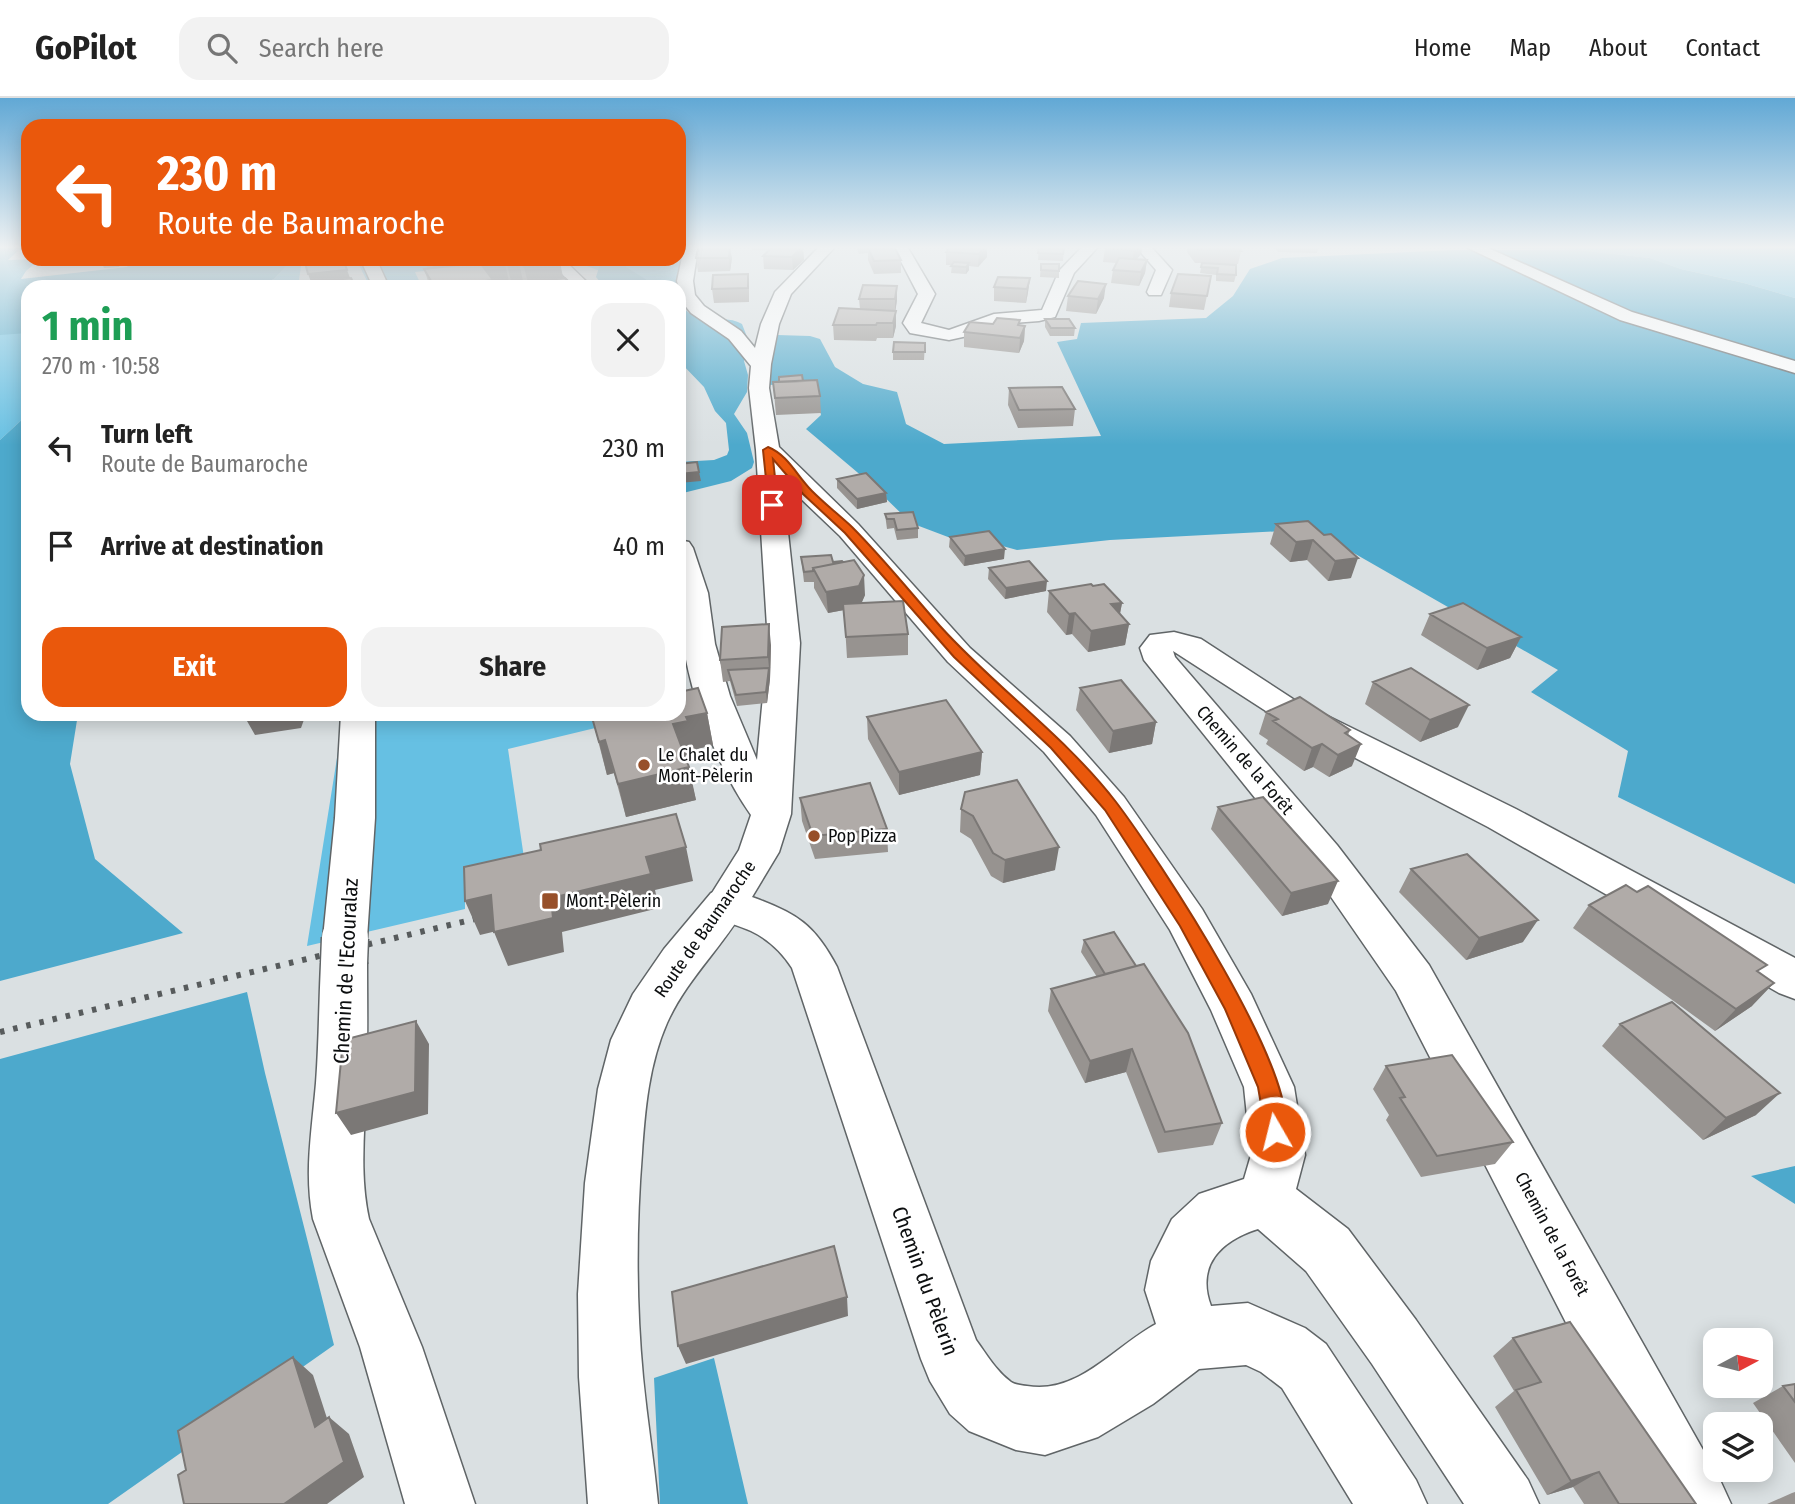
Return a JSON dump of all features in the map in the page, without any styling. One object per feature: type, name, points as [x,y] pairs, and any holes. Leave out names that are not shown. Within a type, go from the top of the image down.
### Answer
[{"type":"street","points":[[704,314],[734,333],[752,359],[761,364]]},
{"type":"street","name":"Route de Baumaroche","points":[[623,1504],[611,1378],[608,1292],[618,1115],[628,1068],[641,1027],[653,1003],[679,961],[726,904],[758,852],[771,814],[784,643],[768,450],[759,388],[761,364],[774,314]]},
{"type":"street","points":[[917,314],[912,323],[916,329],[949,335],[994,319],[1047,314]]},
{"type":"street","points":[[1621,314],[1795,367]]},
{"type":"street","points":[[768,450],[783,462],[807,492],[849,530],[959,654],[1057,744],[1110,806],[1149,863],[1187,921],[1234,1007],[1269,1087],[1278,1154],[1265,1200]]},
{"type":"street","points":[[686,570],[693,593],[699,644],[713,696],[747,781],[771,814]]},
{"type":"street","name":"Chemin de la Forêt","points":[[1696,1504],[1413,978],[1370,915],[1300,823],[1160,660],[1156,648],[1161,642],[1174,641],[1190,646],[1281,706],[1502,818],[1795,980]]},
{"type":"street","name":"Chemin de l'Ecouralaz","points":[[358,721],[355,818],[344,950],[341,1086],[333,1178],[341,1219],[391,1347],[440,1504]]},
{"type":"street","name":"Chemin du Pèlerin","points":[[726,904],[775,923],[803,944],[952,1359],[973,1391],[992,1408],[1016,1417],[1045,1422],[1074,1414],[1130,1381],[1166,1353],[1192,1339],[1248,1334],[1283,1350],[1304,1366],[1392,1504]]},
{"type":"street","points":[[1192,1339],[1175,1290],[1180,1261],[1192,1239],[1219,1214],[1265,1200]]},
{"type":"street","points":[[1265,1200],[1327,1250],[1394,1342],[1504,1504]]},
{"type":"shaded area","points":[[0,314],[21,314],[21,420],[0,440]]},
{"type":"shaded area","points":[[0,314],[21,314],[21,334],[0,335]]},
{"type":"shaded area","points":[[686,314],[704,320],[726,320],[742,324],[749,342],[744,361],[748,375],[747,392],[734,414],[747,433],[754,462],[752,468],[731,481],[686,492],[686,462],[714,460],[727,455],[729,450],[726,423],[715,411],[704,387],[686,368]]},
{"type":"shaded area","points":[[1211,314],[1795,314],[1795,884],[1618,797],[1628,751],[1531,692],[1558,670],[1317,532],[1284,531],[1110,540],[1017,550],[988,542],[956,540],[911,523],[870,483],[806,429],[821,415],[817,395],[804,384],[766,385],[777,335],[810,336],[820,339],[835,367],[863,384],[897,392],[906,424],[944,444],[1101,436],[1057,342],[1077,339],[1081,323],[1206,318]]},
{"type":"shaded area","points":[[21,420],[21,721],[77,721],[70,764],[95,859],[183,933],[0,981],[0,440]]},
{"type":"shaded area","points":[[343,721],[624,721],[508,749],[528,885],[465,897],[465,909],[307,946]]},
{"type":"shaded area","points":[[247,992],[334,1345],[108,1504],[0,1504],[0,1059]]},
{"type":"shaded area","points":[[1795,1166],[1795,1204],[1751,1176]]},
{"type":"shaded area","points":[[714,1358],[748,1504],[660,1504],[654,1378]]},
{"type":"building","points":[[837,314],[895,314],[893,323],[833,325]]},
{"type":"building","points":[[997,318],[1020,320],[1018,325],[1025,326],[1020,338],[964,332],[970,322],[993,324]]},
{"type":"building","points":[[1045,319],[1069,319],[1075,328],[1051,328]]},
{"type":"building","points":[[894,342],[925,343],[925,352],[893,352]]},
{"type":"building","points":[[802,375],[803,381],[779,382],[779,377]]},
{"type":"building","points":[[817,380],[820,396],[775,398],[773,382]]},
{"type":"building","points":[[1062,387],[1075,409],[1019,410],[1009,388]]},
{"type":"building","points":[[697,462],[699,472],[686,473],[686,463]]},
{"type":"building","points":[[866,473],[886,493],[857,499],[837,479]]},
{"type":"building","points":[[913,512],[918,528],[897,530],[894,519],[887,519],[885,514]]},
{"type":"building","points":[[1308,521],[1324,535],[1331,534],[1358,558],[1335,561],[1313,540],[1296,542],[1276,524]]},
{"type":"building","points":[[989,531],[1005,549],[965,556],[950,537]]},
{"type":"building","points":[[831,555],[833,562],[843,562],[804,572],[801,557]]},
{"type":"building","points":[[854,560],[864,575],[859,586],[826,592],[813,568]]},
{"type":"building","points":[[1029,561],[1047,581],[1006,588],[989,568]]},
{"type":"building","points":[[1104,584],[1122,603],[1111,604],[1129,624],[1091,631],[1075,613],[1069,614],[1049,591]]},
{"type":"building","points":[[903,601],[908,634],[846,637],[843,604]]},
{"type":"building","points":[[1463,603],[1521,637],[1487,648],[1430,614]]},
{"type":"building","points":[[769,624],[768,657],[720,660],[722,627]]},
{"type":"building","points":[[769,668],[766,692],[736,695],[728,670]]},
{"type":"building","points":[[1411,668],[1469,705],[1430,720],[1373,682]]},
{"type":"building","points":[[1121,680],[1156,722],[1113,731],[1080,688]]},
{"type":"building","points":[[698,688],[707,713],[686,717],[686,691]]},
{"type":"building","points":[[1300,697],[1350,730],[1345,733],[1361,744],[1338,755],[1322,744],[1312,748],[1273,721],[1278,719],[1266,712]]},
{"type":"building","points":[[946,700],[982,752],[899,772],[867,717]]},
{"type":"building","points":[[686,717],[688,721],[673,724],[689,767],[618,784],[605,740],[599,742],[593,721],[686,721]]},
{"type":"building","points":[[1017,780],[1059,847],[1005,860],[993,853],[973,816],[961,809],[965,792]]},
{"type":"building","points":[[870,783],[887,829],[813,836],[800,798]]},
{"type":"building","points":[[1263,797],[1338,881],[1291,893],[1218,807]]},
{"type":"building","points":[[676,814],[686,847],[646,857],[651,874],[551,898],[553,918],[494,932],[491,895],[465,901],[464,867],[541,850],[540,844]]},
{"type":"building","points":[[1467,854],[1538,920],[1479,938],[1411,869]]},
{"type":"building","points":[[1626,885],[1637,892],[1648,886],[1767,965],[1757,971],[1774,983],[1736,1009],[1589,905]]},
{"type":"building","points":[[1114,932],[1136,966],[1105,974],[1084,940]]},
{"type":"building","points":[[1144,964],[1188,1033],[1222,1123],[1165,1132],[1132,1049],[1090,1061],[1051,989]]},
{"type":"building","points":[[1672,1002],[1780,1093],[1726,1118],[1620,1024]]},
{"type":"building","points":[[416,1021],[415,1092],[336,1113],[343,1040]]},
{"type":"building","points":[[1452,1055],[1513,1142],[1437,1156],[1400,1098],[1405,1097],[1386,1066]]},
{"type":"building","points":[[834,1246],[847,1297],[678,1346],[672,1292]]},
{"type":"building","points":[[1570,1322],[1696,1504],[1619,1504],[1599,1472],[1571,1481],[1516,1390],[1541,1382],[1513,1338]]},
{"type":"building","points":[[293,1357],[315,1427],[329,1417],[344,1462],[284,1504],[184,1504],[178,1475],[186,1470],[178,1431]]},
{"type":"building","points":[[1795,1384],[1795,1402],[1783,1386]]},
{"type":"railway","points":[[0,1032],[479,918]]},
{"type":"place","name":"Le Chalet du Mont-Pèlerin","points":[[644,765]]},
{"type":"place","name":"Pop Pizza","points":[[814,836]]},
{"type":"place","name":"Mont-Pèlerin","points":[[550,901]]},
{"type":"route","points":[[772,505],[768,450],[783,462],[807,492],[849,530],[959,654],[1057,744],[1110,806],[1187,921],[1234,1007],[1269,1087],[1275,1132]]}]
